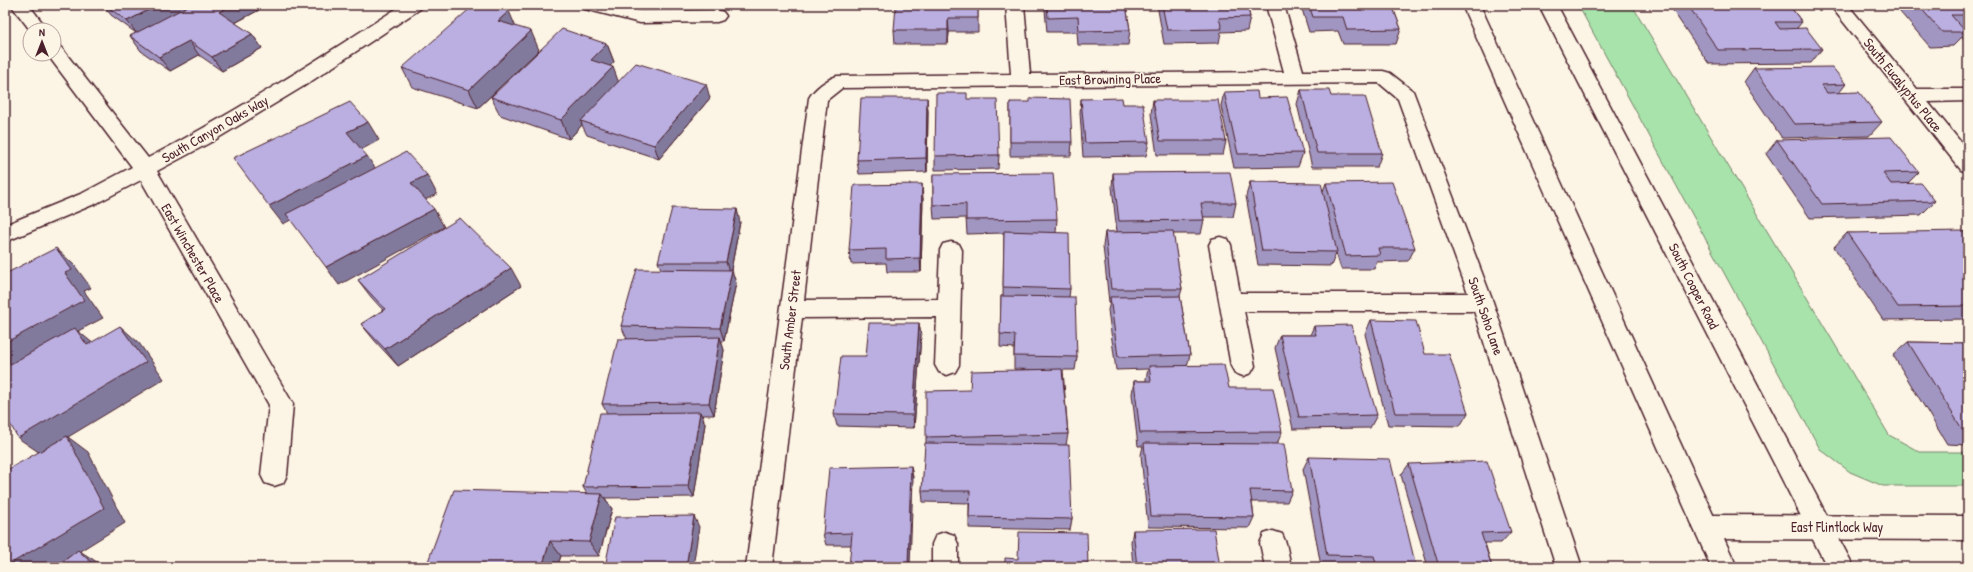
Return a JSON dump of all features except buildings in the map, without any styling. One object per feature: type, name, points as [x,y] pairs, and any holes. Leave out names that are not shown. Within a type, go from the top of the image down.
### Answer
[{"type":"street","points":[[20,5],[33,22]]},
{"type":"street","name":"South Canyon Oaks Way","points":[[5,234],[90,198],[206,136],[297,82],[414,5]]},
{"type":"street","points":[[591,5],[640,17],[717,16]]},
{"type":"street","points":[[1015,5],[1021,80]]},
{"type":"street","points":[[1275,5],[1294,77]]},
{"type":"street","points":[[1471,5],[1724,567]]},
{"type":"street","name":"South Cooper Road","points":[[1548,5],[1841,567]]},
{"type":"street","name":"South Eucalyptus Place","points":[[1839,5],[1968,165]]},
{"type":"street","name":"East Winchester Place","points":[[62,60],[145,169],[281,404],[274,475]]},
{"type":"street","name":"East Browning Place","points":[[837,82],[1383,77]]},
{"type":"street","name":"South Soho Lane","points":[[1383,77],[1406,96],[1482,302],[1569,567]]},
{"type":"street","name":"South Amber Street","points":[[759,567],[818,98],[837,82]]},
{"type":"street","points":[[1912,96],[1968,95]]},
{"type":"street","points":[[1220,245],[1243,366]]},
{"type":"street","points":[[948,365],[951,250]]},
{"type":"street","points":[[1231,302],[1482,302]]},
{"type":"street","points":[[791,309],[950,308]]},
{"type":"street","name":"East Flintlock Way","points":[[1706,527],[1968,528]]},
{"type":"green space","points":[[1578,5],[1632,5],[1889,435],[1920,452],[1963,452],[1968,459],[1968,486],[1883,486],[1850,472],[1820,449]]}]
